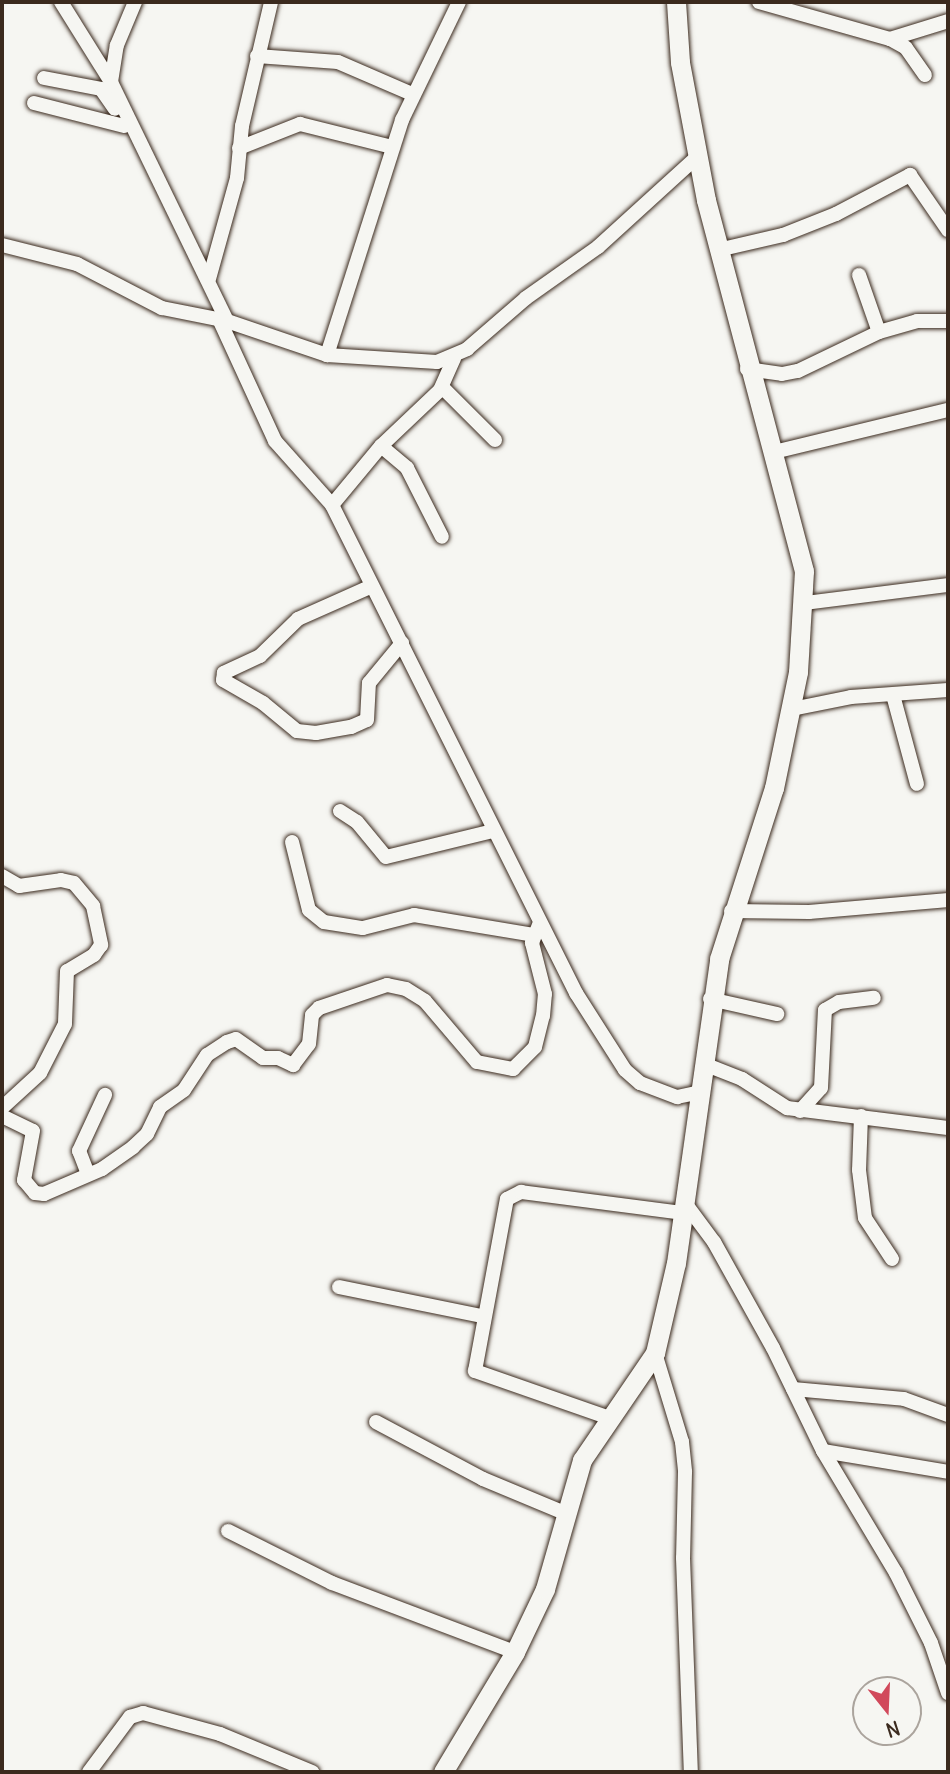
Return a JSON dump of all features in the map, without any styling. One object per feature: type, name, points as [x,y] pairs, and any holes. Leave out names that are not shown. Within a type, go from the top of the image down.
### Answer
[{"type":"main road","points":[[443,1772],[515,1651],[553,1567],[582,1460],[607,1417],[655,1353],[684,1208],[701,1092],[710,999],[731,911],[774,788],[792,709],[805,603],[792,513],[747,369],[719,250],[680,62],[676,2]]},
{"type":"street","points":[[61,2],[111,82],[209,279],[223,320],[275,441],[332,505],[493,831],[536,930],[625,1070],[660,1093],[677,1097],[701,1092]]},
{"type":"street","points":[[111,82],[117,45],[135,2]]},
{"type":"street","points":[[209,279],[237,178],[239,148],[257,56],[271,2]]},
{"type":"street","points":[[327,355],[392,147],[412,94],[459,2]]},
{"type":"street","points":[[759,2],[890,39],[906,48],[925,75]]},
{"type":"street","points":[[890,39],[948,21]]},
{"type":"street","points":[[257,56],[338,62],[412,94]]},
{"type":"street","points":[[44,78],[101,89],[124,126],[144,149]]},
{"type":"street","points":[[34,103],[124,126]]},
{"type":"street","points":[[239,148],[300,124],[392,147]]},
{"type":"street","points":[[2,245],[77,264],[162,308],[223,320],[327,355],[437,362],[454,358],[598,247],[698,156]]},
{"type":"street","points":[[719,250],[817,222],[910,175],[948,230]]},
{"type":"street","points":[[859,275],[878,332]]},
{"type":"street","points":[[747,369],[782,374],[798,371],[878,332],[917,321],[948,321]]},
{"type":"street","points":[[332,505],[381,446],[442,387],[454,358]]},
{"type":"street","points":[[442,387],[495,440]]},
{"type":"street","points":[[774,452],[948,410]]},
{"type":"street","points":[[381,446],[407,468],[442,537]]},
{"type":"street","points":[[372,586],[298,619],[260,656],[227,671],[223,680],[263,704],[297,732],[351,727],[367,720],[369,682],[402,643]]},
{"type":"street","points":[[805,603],[948,586]]},
{"type":"street","points":[[792,709],[948,690]]},
{"type":"street","points":[[893,695],[917,784]]},
{"type":"street","points":[[341,811],[357,821],[386,857],[493,831]]},
{"type":"street","points":[[292,842],[309,910],[324,922],[363,928],[414,915],[536,930]]},
{"type":"street","points":[[2,876],[19,886],[61,880],[74,883],[93,906],[101,945],[100,951],[66,971],[65,1024],[40,1073],[2,1108]]},
{"type":"street","points":[[731,911],[809,912],[948,900]]},
{"type":"street","points":[[2,1116],[34,1133],[23,1174],[25,1185],[35,1193],[44,1194],[88,1174],[134,1147],[147,1134],[160,1107],[184,1090],[207,1055],[227,1042],[236,1039],[263,1058],[293,1065],[309,1044],[312,1015],[319,1008],[387,985],[406,989],[425,1001],[477,1062],[513,1069],[535,1047],[543,1016],[545,994],[536,930]]},
{"type":"street","points":[[800,1111],[821,1088],[825,1010],[839,1002],[874,998]]},
{"type":"street","points":[[710,999],[777,1014]]},
{"type":"street","points":[[704,1064],[800,1111],[948,1128]]},
{"type":"street","points":[[88,1174],[79,1151],[105,1095]]},
{"type":"street","points":[[861,1116],[858,1159],[865,1218],[892,1259]]},
{"type":"street","points":[[607,1417],[580,1404],[479,1374],[475,1366],[498,1232],[511,1193],[684,1208],[714,1242],[823,1451],[931,1643],[948,1693]]},
{"type":"street","points":[[340,1287],[482,1316]]},
{"type":"street","points":[[655,1353],[682,1442],[685,1472],[682,1558],[691,1772]]},
{"type":"street","points":[[793,1389],[904,1399],[948,1415]]},
{"type":"street","points":[[376,1422],[483,1479],[566,1514]]},
{"type":"street","points":[[823,1451],[948,1472]]},
{"type":"street","points":[[229,1531],[332,1583],[515,1651]]},
{"type":"street","points":[[931,1643],[948,1654]]},
{"type":"street","points":[[99,1768],[130,1717],[143,1713],[220,1734],[312,1772]]}]
